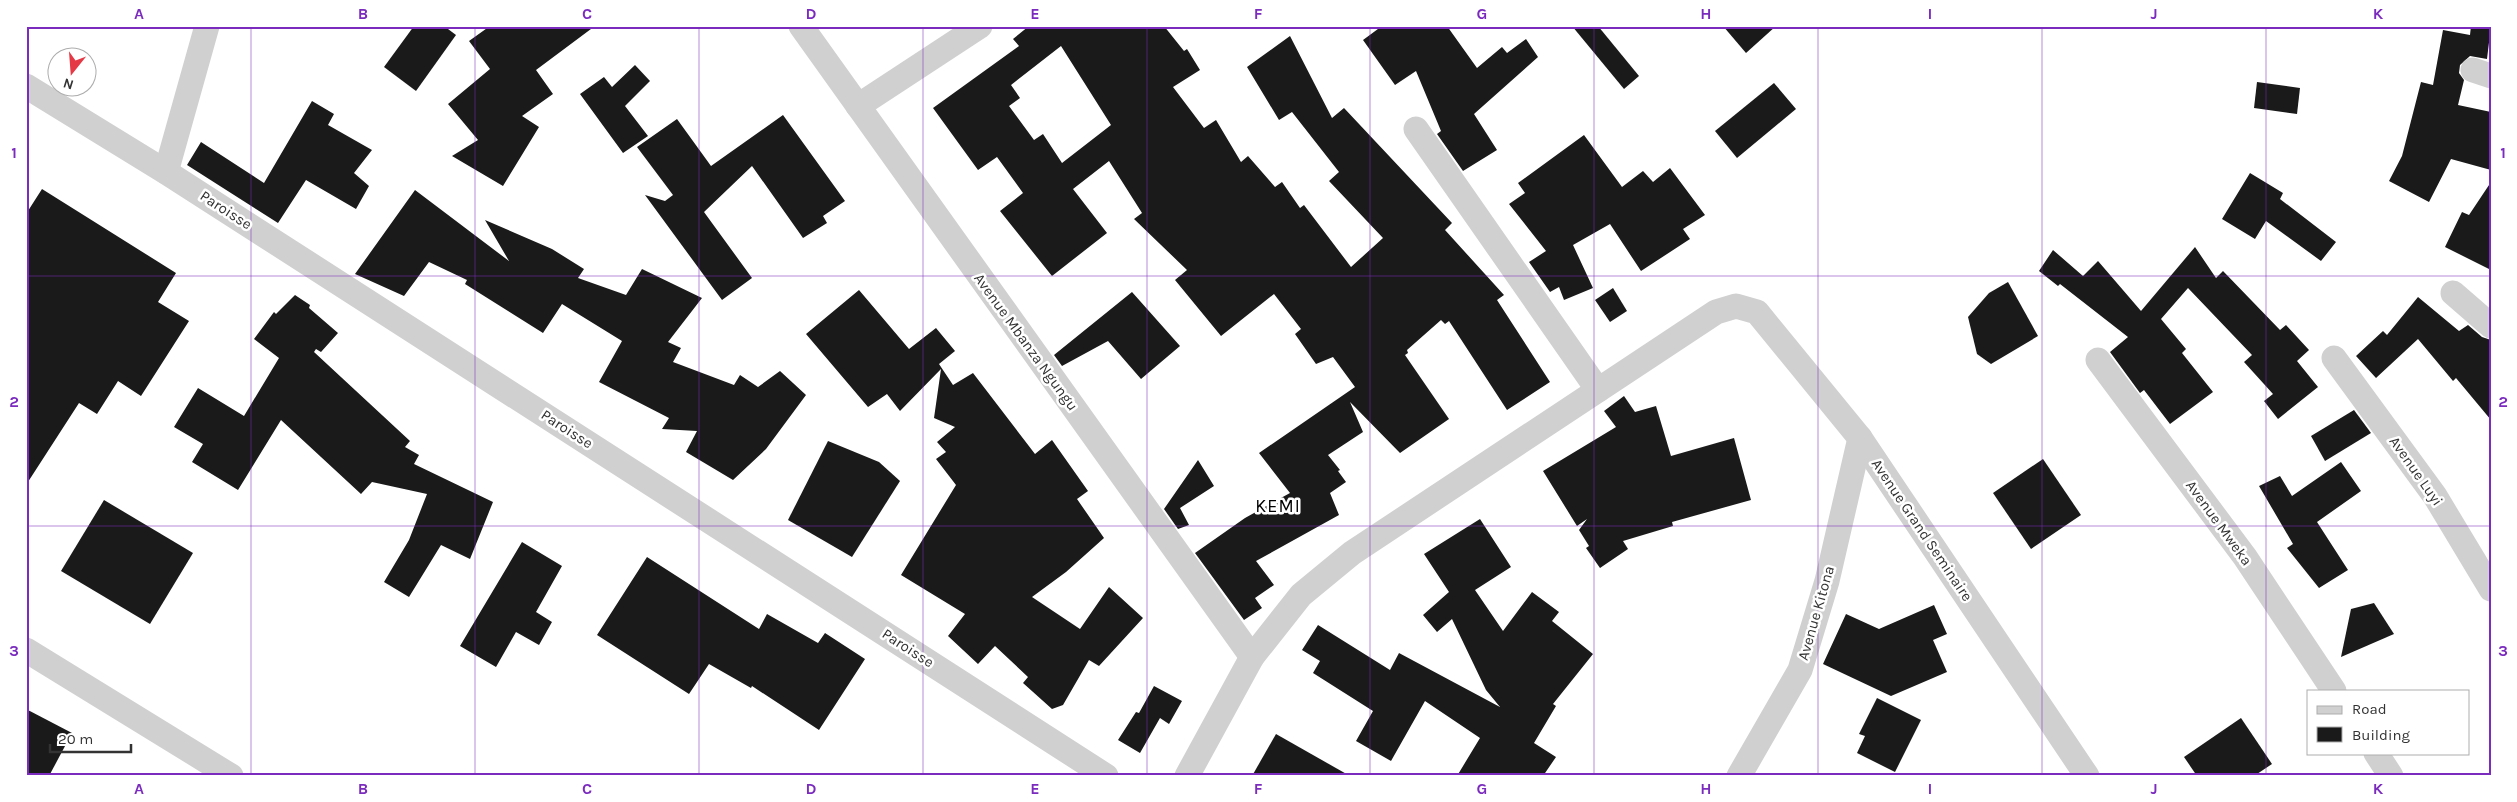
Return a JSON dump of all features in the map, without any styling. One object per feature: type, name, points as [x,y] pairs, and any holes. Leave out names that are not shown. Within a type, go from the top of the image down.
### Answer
[{"type":"street","points":[[166,172],[207,26]]},
{"type":"street","name":"Avenue Mbanza Ngungu","points":[[801,26],[1252,657]]},
{"type":"street","points":[[858,106],[980,26]]},
{"type":"street","name":"Paroisse","points":[[26,86],[166,172],[1106,776]]},
{"type":"street","points":[[1187,776],[1252,657],[1300,595],[1352,553],[1598,390],[1416,129]]},
{"type":"street","points":[[2454,294],[2491,326]]},
{"type":"street","name":"Avenue Grand Seminaire","points":[[1598,390],[1716,312],[1736,306],[1757,312],[1860,438],[2087,776]]},
{"type":"street","name":"Avenue Luyi","points":[[2334,358],[2435,496],[2491,589]]},
{"type":"street","name":"Avenue Mweka","points":[[2098,360],[2245,557],[2333,690]]},
{"type":"street","name":"Avenue Kitona","points":[[1739,776],[1800,670],[1827,581],[1860,438]]},
{"type":"street","points":[[26,650],[231,776]]},
{"type":"street","points":[[2377,754],[2391,776]]},
{"type":"building","points":[[414,26],[444,26],[456,35],[416,91],[384,67]]},
{"type":"building","points":[[490,26],[595,26],[536,70],[553,94],[522,116],[539,127],[503,186],[452,156],[478,140],[448,104],[490,69],[469,41]]},
{"type":"building","points":[[1029,26],[1164,26],[1184,51],[1187,49],[1200,70],[1173,87],[1204,128],[1216,120],[1241,162],[1248,156],[1275,187],[1282,182],[1300,208],[1304,205],[1351,267],[1383,238],[1329,181],[1339,172],[1292,112],[1279,120],[1247,67],[1290,36],[1332,118],[1344,108],[1452,223],[1445,230],[1504,295],[1497,300],[1550,382],[1507,410],[1449,321],[1445,324],[1441,320],[1407,350],[1408,353],[1405,355],[1449,419],[1400,453],[1350,402],[1363,432],[1328,455],[1340,470],[1338,471],[1346,482],[1330,493],[1339,515],[1256,561],[1274,585],[1255,598],[1262,608],[1244,620],[1195,553],[1245,518],[1290,493],[1259,453],[1355,387],[1333,357],[1316,364],[1295,334],[1301,329],[1274,294],[1221,336],[1175,280],[1187,270],[1134,219],[1142,213],[1109,161],[1073,189],[1107,233],[1052,276],[1000,211],[1023,193],[997,157],[978,170],[933,108],[1019,46],[1013,39]],"holes":[[[1061,46],[1111,125],[1062,163],[1043,134],[1034,140],[1009,106],[1020,98],[1011,85]]]},
{"type":"building","points":[[1382,26],[1447,26],[1477,68],[1502,47],[1507,53],[1526,39],[1538,57],[1474,114],[1497,150],[1463,171],[1437,134],[1441,131],[1416,71],[1395,85],[1363,40]]},
{"type":"building","points":[[1572,26],[1598,26],[1639,76],[1624,89]]},
{"type":"building","points":[[1723,26],[1776,26],[1746,53]]},
{"type":"building","points":[[2471,26],[2491,26],[2487,59],[2470,56],[2460,65],[2459,73],[2464,80],[2458,105],[2491,112],[2491,170],[2451,159],[2429,202],[2389,181],[2402,156],[2421,82],[2433,85],[2443,30],[2470,35]]},
{"type":"building","points":[[635,65],[650,81],[625,106],[648,136],[623,153],[580,94],[604,77],[612,87]]},
{"type":"building","points":[[2257,82],[2300,88],[2297,114],[2254,108]]},
{"type":"building","points":[[1774,83],[1796,109],[1737,158],[1715,131]]},
{"type":"building","points":[[312,101],[334,114],[328,125],[372,150],[354,173],[369,186],[356,209],[306,180],[278,223],[187,165],[201,142],[264,183]]},
{"type":"building","points":[[783,115],[845,201],[823,216],[827,223],[803,238],[752,166],[704,212],[752,278],[722,300],[645,195],[665,201],[673,195],[637,147],[677,119],[711,166]]},
{"type":"building","points":[[1584,135],[1622,187],[1643,171],[1653,182],[1670,168],[1705,215],[1683,229],[1690,239],[1641,271],[1610,224],[1573,245],[1593,288],[1564,300],[1559,287],[1550,292],[1529,262],[1546,251],[1509,204],[1525,193],[1518,183]]},
{"type":"building","points":[[2250,173],[2283,193],[2280,199],[2336,242],[2321,261],[2266,221],[2255,239],[2222,219]]},
{"type":"building","points":[[2491,182],[2491,270],[2445,247],[2462,212],[2469,215]]},
{"type":"building","points":[[42,189],[176,273],[158,302],[189,321],[141,396],[118,381],[97,414],[79,403],[26,485],[26,214]]},
{"type":"building","points":[[415,190],[509,261],[485,220],[552,249],[584,269],[578,278],[626,295],[642,269],[702,298],[668,342],[681,348],[673,362],[734,385],[740,375],[758,387],[780,371],[806,395],[766,449],[733,480],[686,452],[697,431],[662,429],[669,418],[599,382],[622,341],[562,304],[543,333],[465,284],[467,280],[429,262],[404,296],[355,274]]},
{"type":"building","points":[[2195,247],[2216,278],[2223,271],[2280,330],[2286,325],[2309,350],[2297,361],[2318,387],[2278,419],[2264,401],[2273,394],[2244,362],[2252,355],[2188,288],[2161,319],[2186,349],[2182,353],[2213,392],[2170,424],[2144,390],[2140,393],[2110,352],[2128,337],[2060,284],[2058,286],[2039,271],[2053,250],[2083,276],[2098,261],[2141,311]]},
{"type":"building","points":[[2008,282],[2038,336],[1991,364],[1977,354],[1968,317],[1989,293]]},
{"type":"building","points":[[1613,288],[1627,311],[1610,322],[1595,300]]},
{"type":"building","points":[[859,290],[909,349],[936,328],[955,351],[939,364],[953,385],[973,373],[1035,454],[1052,440],[1088,491],[1077,499],[1104,538],[1066,572],[1032,597],[1080,629],[1109,587],[1143,618],[1099,666],[1089,660],[1063,705],[1052,709],[1023,683],[1028,677],[995,646],[978,664],[948,636],[965,614],[901,575],[956,485],[936,459],[946,452],[937,442],[955,427],[934,418],[941,369],[900,411],[887,394],[868,407],[806,334]]},
{"type":"building","points":[[1132,292],[1180,346],[1141,379],[1108,341],[1062,366],[1054,355]]},
{"type":"building","points":[[295,295],[310,305],[309,308],[338,333],[321,352],[316,349],[314,352],[410,441],[405,447],[419,455],[414,464],[493,502],[470,559],[441,545],[409,597],[384,582],[409,540],[427,494],[372,482],[361,494],[281,420],[238,490],[192,462],[203,444],[174,427],[198,388],[244,416],[279,358],[254,339],[274,312],[276,314]]},
{"type":"building","points":[[2418,297],[2459,331],[2468,325],[2482,337],[2491,340],[2491,420],[2456,378],[2453,381],[2418,339],[2376,378],[2356,356],[2383,331],[2387,335]]},
{"type":"building","points":[[1624,396],[1635,412],[1656,406],[1671,456],[1734,438],[1751,500],[1672,522],[1673,526],[1623,541],[1628,549],[1600,568],[1586,548],[1589,546],[1579,530],[1587,519],[1577,526],[1543,471],[1616,427],[1604,411]]},
{"type":"building","points":[[2354,410],[2371,433],[2325,461],[2311,436]]},
{"type":"building","points":[[828,441],[879,462],[900,481],[852,557],[788,520]]},
{"type":"building","points":[[2043,459],[2081,515],[2031,549],[1993,493]]},
{"type":"building","points":[[1198,460],[1214,486],[1180,508],[1189,525],[1178,529],[1164,509]]},
{"type":"building","points":[[2341,462],[2361,491],[2317,522],[2348,570],[2319,588],[2287,548],[2293,544],[2259,486],[2280,476],[2292,496]]},
{"type":"building","points":[[104,500],[193,553],[150,624],[61,571]]},
{"type":"building","points":[[1480,519],[1511,567],[1475,590],[1503,631],[1532,592],[1559,612],[1552,621],[1593,654],[1553,704],[1556,706],[1534,743],[1556,757],[1543,776],[1457,776],[1480,738],[1425,701],[1391,761],[1356,741],[1373,711],[1313,673],[1320,661],[1302,650],[1318,625],[1390,670],[1399,653],[1500,707],[1486,690],[1452,619],[1437,632],[1423,615],[1449,592],[1424,554]]},
{"type":"building","points":[[522,542],[562,566],[536,612],[552,622],[539,645],[516,632],[496,667],[460,646]]},
{"type":"building","points":[[647,557],[759,629],[767,614],[818,643],[825,633],[865,659],[819,730],[752,686],[751,688],[709,664],[689,694],[597,635]]},
{"type":"building","points":[[2374,603],[2394,634],[2341,657],[2351,609]]},
{"type":"building","points":[[1934,605],[1947,634],[1933,640],[1947,672],[1891,696],[1823,664],[1846,614],[1879,629]]},
{"type":"building","points":[[1154,686],[1182,701],[1169,724],[1160,718],[1140,753],[1118,740],[1136,712],[1139,713]]},
{"type":"building","points":[[1877,698],[1921,720],[1895,772],[1857,753],[1865,736],[1859,734]]},
{"type":"building","points":[[26,709],[72,733],[49,776],[26,776]]},
{"type":"building","points":[[2241,718],[2272,764],[2254,776],[2197,776],[2184,757]]},
{"type":"building","points":[[1276,734],[1350,776],[1252,776]]},
{"type":"district","name":"KEMI","points":[[1278,506]]}]
